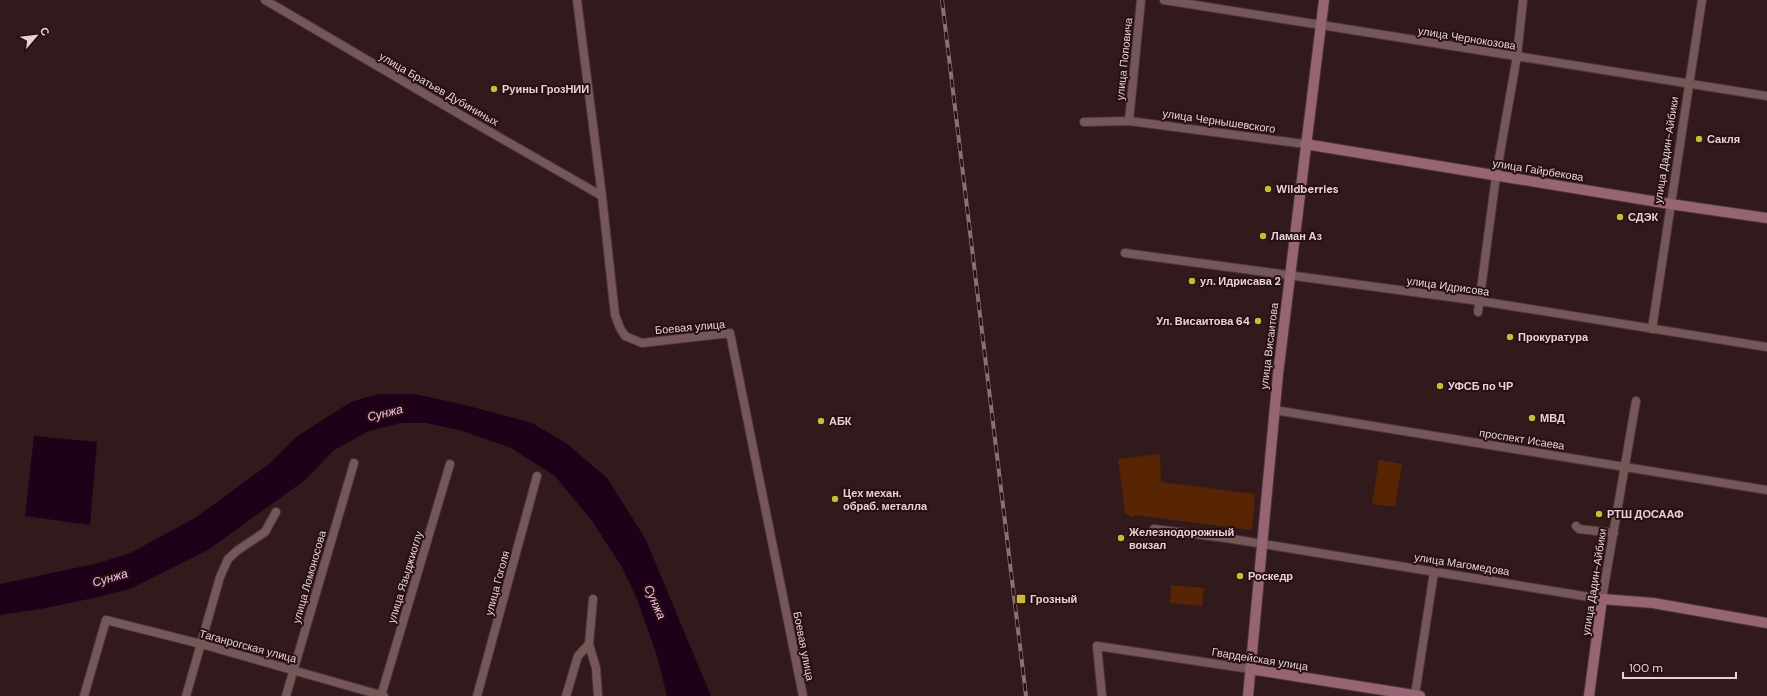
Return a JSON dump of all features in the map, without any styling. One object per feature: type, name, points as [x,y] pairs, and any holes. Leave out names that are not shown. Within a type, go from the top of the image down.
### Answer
[{"type":"main road","name":"улица Висаитова","points":[[1248,696],[1274,410],[1324,0]]},
{"type":"main road","name":"улица Гайрбекова","points":[[1306,144],[1670,204],[1767,218]]},
{"type":"main road","name":"улица Магомедова","points":[[1602,599],[1653,603],[1767,622]]},
{"type":"main road","name":"улица Дадин-Айбики","points":[[1589,696],[1602,599]]},
{"type":"main road","name":"Гвардейская улица","points":[[1250,670],[1417,696]]},
{"type":"street","name":"улица Братьев Дубининых","points":[[265,0],[602,196]]},
{"type":"street","name":"Боевая улица","points":[[577,0],[602,196],[615,315],[625,336],[642,343],[730,333],[803,696]]},
{"type":"street","name":"улица Поповича","points":[[1129,121],[1141,0]]},
{"type":"street","name":"улица Чернокозова","points":[[1164,0],[1690,85],[1767,96]]},
{"type":"street","points":[[1478,312],[1496,176],[1517,56],[1523,0]]},
{"type":"street","name":"улица Дадин-Айбики","points":[[1652,328],[1702,0]]},
{"type":"street","name":"улица Чернышевского","points":[[1084,122],[1129,121],[1306,144]]},
{"type":"street","name":"улица Идрисова","points":[[1125,253],[1480,301],[1767,347]]},
{"type":"street","name":"улица Дадин-Айбики","points":[[1602,599],[1636,401]]},
{"type":"street","name":"проспект Исаева","points":[[1274,410],[1767,490]]},
{"type":"street","name":"улица Ломоносова","points":[[286,696],[354,463]]},
{"type":"street","name":"улица Языджиоглу","points":[[382,696],[450,464]]},
{"type":"street","name":"улица Гоголя","points":[[477,696],[537,476]]},
{"type":"street","points":[[186,696],[220,578],[228,559],[238,550],[265,532],[276,512]]},
{"type":"street","points":[[1576,526],[1579,529],[1614,533]]},
{"type":"street","name":"улица Магомедова","points":[[1154,529],[1226,538],[1261,545],[1602,599]]},
{"type":"street","points":[[1417,696],[1434,572]]},
{"type":"street","points":[[593,599],[589,644],[596,668],[598,696]]},
{"type":"street","name":"Таганрогская улица","points":[[84,696],[106,620],[294,669],[382,696]]},
{"type":"street","points":[[566,696],[578,656],[589,644]]},
{"type":"street","name":"Гвардейская улица","points":[[1102,696],[1097,646],[1250,670]]},
{"type":"shaded area","points":[[1160,454],[1161,482],[1255,494],[1252,530],[1135,515],[1133,518],[1125,513],[1118,459]]},
{"type":"shaded area","points":[[1379,460],[1402,464],[1395,507],[1372,504]]},
{"type":"shaded area","points":[[1171,585],[1204,588],[1202,606],[1170,603]]},
{"type":"water","name":"Сунжа","points":[[378,394],[414,394],[461,404],[532,423],[566,443],[607,478],[645,538],[711,696],[667,696],[657,656],[637,599],[622,567],[592,521],[555,476],[511,448],[463,431],[426,423],[401,423],[369,431],[334,450],[305,480],[208,550],[132,588],[41,609],[0,615],[0,584],[99,563],[130,553],[195,518],[269,464],[296,437],[351,402]]},
{"type":"water","points":[[34,436],[97,442],[90,525],[25,516]]},
{"type":"railway","points":[[942,0],[1026,696]]},
{"type":"place","name":"Руины ГрозНИИ","points":[[494,89]]},
{"type":"place","name":"Сакля","points":[[1699,139]]},
{"type":"place","name":"Wildberries","points":[[1268,189]]},
{"type":"place","name":"СДЭК","points":[[1620,217]]},
{"type":"place","name":"Ламан Аз","points":[[1263,236]]},
{"type":"place","name":"ул. Идрисава 2","points":[[1192,281]]},
{"type":"place","name":"Ул. Висаитова 64","points":[[1258,321]]},
{"type":"place","name":"Прокуратура","points":[[1510,337]]},
{"type":"place","name":"УФСБ по ЧР","points":[[1440,386]]},
{"type":"place","name":"МВД","points":[[1532,418]]},
{"type":"place","name":"АБК","points":[[821,421]]},
{"type":"place","name":"Цех механ. обраб. металла","points":[[835,499]]},
{"type":"place","name":"РТШ ДОСААФ","points":[[1599,514]]},
{"type":"place","name":"Железнодорожный вокзал","points":[[1121,538]]},
{"type":"place","name":"Роскедр","points":[[1240,576]]},
{"type":"place","name":"Грозный","points":[[1021,599]]}]
